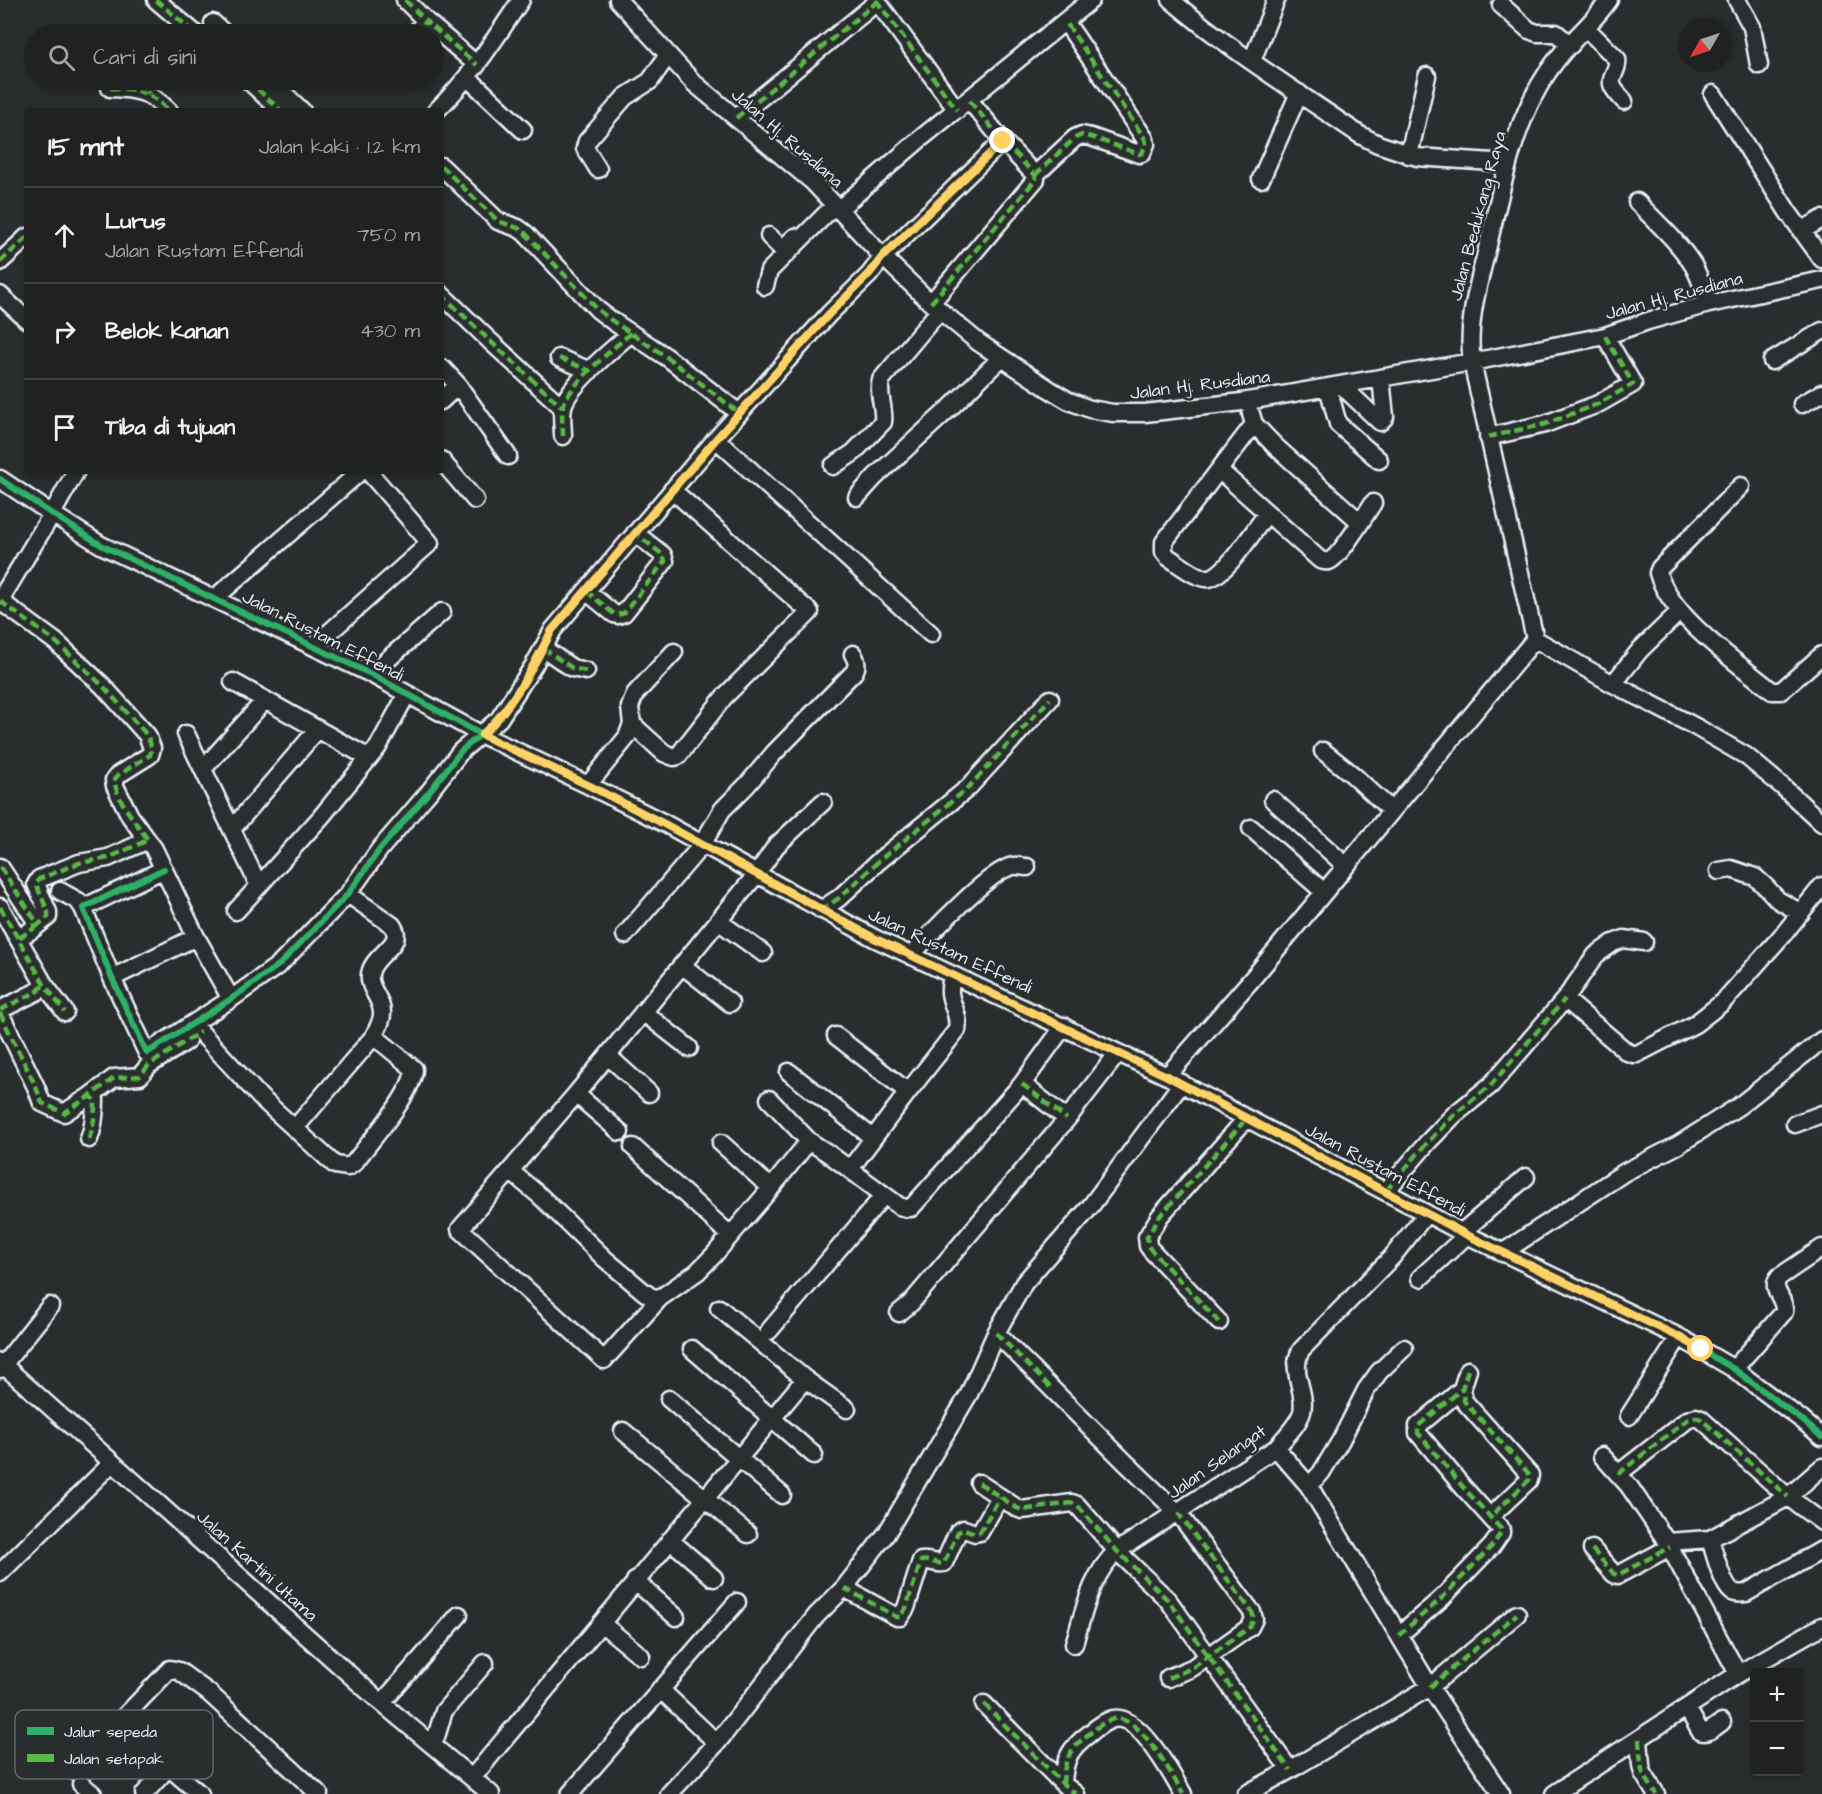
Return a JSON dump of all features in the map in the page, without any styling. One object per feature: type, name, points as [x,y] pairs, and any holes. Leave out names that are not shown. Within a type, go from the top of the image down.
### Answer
[{"type":"street","points":[[156,0],[184,24]]},
{"type":"street","points":[[405,0],[429,24]]},
{"type":"street","points":[[439,108],[472,71],[521,0]]},
{"type":"street","name":"Jalan Hj. Rusdiana","points":[[618,0],[694,83],[813,182],[935,307],[1001,358],[1069,401],[1090,409],[1113,413],[1145,413],[1250,400],[1381,378],[1605,336],[1708,304],[1821,282]]},
{"type":"street","points":[[769,236],[782,249],[1091,0]]},
{"type":"street","points":[[1171,0],[1203,27],[1360,135],[1378,144],[1417,157],[1508,164]]},
{"type":"street","points":[[1252,61],[1276,0]]},
{"type":"street","name":"Jalan Bedukang Raya","points":[[1535,639],[1488,437],[1472,362],[1470,335],[1508,164],[1527,112],[1555,62],[1609,0]]},
{"type":"street","points":[[1737,0],[1752,27],[1759,65]]},
{"type":"street","points":[[736,118],[877,1],[963,105],[1003,141],[1035,175]]},
{"type":"street","points":[[1501,5],[1529,30],[1537,33],[1556,33],[1571,45]]},
{"type":"street","points":[[423,24],[426,21]]},
{"type":"street","points":[[833,466],[853,453],[883,422],[884,407],[879,388],[881,380],[1034,181],[1035,175],[1075,138],[1082,135],[1137,154],[1142,153],[1146,144],[1145,139],[1065,21]]},
{"type":"street","points":[[1586,28],[1617,60],[1612,86],[1623,101]]},
{"type":"street","points":[[444,41],[523,130]]},
{"type":"street","points":[[598,170],[585,148],[587,141],[625,98],[650,81],[668,54]]},
{"type":"street","points":[[1409,155],[1426,76]]},
{"type":"street","points":[[148,90],[166,108]]},
{"type":"street","points":[[259,90],[278,108]]},
{"type":"street","points":[[280,90],[299,108]]},
{"type":"street","points":[[1261,178],[1299,93]]},
{"type":"street","points":[[1713,94],[1788,212],[1822,259]]},
{"type":"street","points":[[44,984],[38,991],[0,1011],[42,1103],[63,1113],[114,1078],[140,1076],[148,1065],[231,999],[280,964],[348,894],[380,849],[461,752],[499,719],[534,665],[552,630],[716,439],[883,256],[1003,141]]},
{"type":"street","points":[[444,169],[498,221],[525,233],[598,310],[668,357],[740,413]]},
{"type":"street","points":[[1636,202],[1678,245],[1700,280],[1708,304]]},
{"type":"street","points":[[765,286],[769,271],[836,205]]},
{"type":"street","points":[[1801,231],[1822,219]]},
{"type":"street","points":[[0,262],[24,240]]},
{"type":"street","points":[[0,295],[24,317]]},
{"type":"street","points":[[444,297],[490,341],[568,398]]},
{"type":"street","points":[[1772,361],[1822,331]]},
{"type":"street","points":[[563,436],[568,398],[590,371],[630,333]]},
{"type":"street","points":[[1488,437],[1545,424],[1598,404],[1633,384],[1605,336]]},
{"type":"street","points":[[559,358],[590,371]]},
{"type":"street","points":[[857,497],[875,477],[1001,358]]},
{"type":"street","points":[[444,370],[459,385],[508,456]]},
{"type":"street","points":[[1334,386],[1380,422],[1385,417],[1381,378]]},
{"type":"street","points":[[444,398],[459,385]]},
{"type":"street","points":[[1334,386],[1338,424],[1379,460]]},
{"type":"street","points":[[1802,404],[1821,395]]},
{"type":"street","points":[[1250,400],[1254,424],[1275,446],[1360,522]]},
{"type":"street","points":[[1254,424],[1164,542],[1164,552],[1201,578],[1215,576],[1235,558],[1267,513]]},
{"type":"street","points":[[716,439],[931,634]]},
{"type":"street","points":[[444,464],[475,500]]},
{"type":"street","points":[[1220,470],[1320,560],[1325,561],[1335,557],[1373,503]]},
{"type":"street","points":[[74,474],[0,600],[56,642],[103,686],[147,735],[152,748],[150,755],[118,775],[114,780],[115,786],[130,816],[148,840],[164,869],[196,937],[231,999]]},
{"type":"street","points":[[215,598],[358,474]]},
{"type":"street","points":[[314,646],[430,543],[371,474]]},
{"type":"street","name":"Jalan Rustam Effendi","points":[[0,479],[101,544],[371,674],[482,735],[664,824],[821,910],[953,976],[1064,1026],[1174,1080],[1464,1234],[1679,1337],[1734,1369],[1822,1437]]},
{"type":"street","points":[[632,724],[664,753],[674,758],[678,756],[724,697],[810,612],[766,575],[675,486]]},
{"type":"street","points":[[1741,486],[1660,568],[1659,578],[1680,611],[1694,627],[1772,691],[1781,691],[1822,655]]},
{"type":"street","points":[[586,591],[614,614],[624,613],[665,561],[663,555],[635,533]]},
{"type":"street","points":[[1612,684],[1640,650],[1680,611]]},
{"type":"street","points":[[371,674],[442,612]]},
{"type":"street","points":[[669,1794],[717,1743],[816,1616],[844,1588],[886,1534],[963,1404],[996,1333],[1024,1282],[1090,1207],[1174,1080],[1241,992],[1535,639],[1612,684],[1696,727],[1746,756],[1822,823]]},
{"type":"street","points":[[543,648],[572,668],[586,671]]},
{"type":"street","points":[[588,785],[627,738],[632,724],[630,707],[635,694],[675,652]]},
{"type":"street","points":[[625,935],[702,845],[722,810],[854,672],[857,660],[854,654]]},
{"type":"street","points":[[233,682],[369,758]]},
{"type":"street","points":[[236,911],[321,818],[378,747],[407,694]]},
{"type":"street","points":[[821,910],[839,898],[880,860],[968,788],[1050,699]]},
{"type":"street","points":[[203,769],[265,700]]},
{"type":"street","points":[[232,829],[318,729]]},
{"type":"street","points":[[186,734],[259,886]]},
{"type":"street","points":[[1323,751],[1392,811]]},
{"type":"street","points":[[1273,800],[1346,866]]},
{"type":"street","points":[[809,1141],[713,1256],[697,1272],[660,1298],[604,1360],[460,1229],[683,966],[756,875],[776,846],[823,802]]},
{"type":"street","points":[[1251,828],[1324,892]]},
{"type":"street","points":[[26,934],[48,917],[36,884],[39,879],[79,863],[108,858],[148,840]]},
{"type":"street","points":[[0,867],[36,921],[26,934]]},
{"type":"street","points":[[912,956],[932,932],[983,885],[1006,868],[1027,867]]},
{"type":"street","points":[[82,908],[164,869]]},
{"type":"street","points":[[1719,871],[1731,869],[1755,877],[1778,900],[1801,913]]},
{"type":"street","points":[[1564,999],[1627,1052],[1636,1054],[1679,1033],[1708,1014],[1739,984],[1822,886]]},
{"type":"street","points":[[60,891],[78,901],[82,908],[147,1053],[197,1028]]},
{"type":"street","points":[[295,1128],[374,1036],[382,1014],[381,1005],[371,986],[370,970],[395,941],[396,930],[348,894]]},
{"type":"street","points":[[0,907],[26,934],[44,984],[65,1012]]},
{"type":"street","points":[[718,921],[763,953]]},
{"type":"street","points":[[112,978],[196,937]]},
{"type":"street","points":[[1386,1191],[1427,1143],[1454,1116],[1491,1085],[1564,999],[1596,955],[1613,943],[1624,939],[1644,942]]},
{"type":"street","points":[[683,966],[730,1003]]},
{"type":"street","points":[[850,1169],[957,1030],[958,1021],[949,992],[953,976]]},
{"type":"street","points":[[643,1012],[689,1048]]},
{"type":"street","points":[[769,1099],[809,1141],[899,1206],[911,1208],[1022,1084],[1064,1026]]},
{"type":"street","points":[[197,1028],[260,1097],[335,1165],[348,1167],[354,1163],[405,1095],[414,1073],[412,1066],[374,1036]]},
{"type":"street","points":[[836,1036],[908,1092]]},
{"type":"street","points":[[1502,1253],[1625,1172],[1678,1145],[1739,1106],[1820,1046]]},
{"type":"street","points":[[899,1313],[911,1304],[1067,1119],[1118,1053]]},
{"type":"street","points":[[608,1056],[649,1093]]},
{"type":"street","points":[[789,1072],[873,1138]]},
{"type":"street","points":[[1022,1084],[1067,1119]]},
{"type":"street","points":[[576,1094],[620,1132]]},
{"type":"street","points":[[89,1139],[95,1113],[95,1100],[90,1096]]},
{"type":"street","points":[[1795,1124],[1822,1114]]},
{"type":"street","points":[[1219,1322],[1150,1250],[1147,1237],[1160,1216],[1246,1119]]},
{"type":"street","points":[[721,1143],[772,1187]]},
{"type":"street","points":[[633,1148],[730,1234]]},
{"type":"street","points":[[510,1171],[539,1195],[605,1259],[651,1297],[660,1298]]},
{"type":"street","points":[[1420,1278],[1526,1177]]},
{"type":"street","points":[[769,1331],[884,1195]]},
{"type":"street","name":"Jalan Selangat","points":[[1117,1551],[1276,1448],[1302,1412],[1296,1368],[1297,1357],[1301,1350],[1392,1257],[1426,1214]]},
{"type":"street","points":[[1734,1369],[1784,1312],[1783,1301],[1775,1290],[1776,1281],[1822,1248]]},
{"type":"street","points":[[1,1366],[50,1306]]},
{"type":"street","points":[[719,1308],[805,1379],[847,1409]]},
{"type":"street","points":[[996,1333],[1178,1513],[1252,1612],[1254,1619],[1250,1627],[1192,1668],[1168,1678]]},
{"type":"street","points":[[1629,1416],[1679,1337]]},
{"type":"street","points":[[1309,1486],[1341,1440],[1366,1390],[1379,1372],[1404,1348]]},
{"type":"street","points":[[692,1349],[814,1455]]},
{"type":"street","name":"Jalan Kartini Utama","points":[[1,1366],[382,1703],[491,1794]]},
{"type":"street","points":[[1468,1370],[1462,1389],[1464,1401],[1530,1474],[1529,1480],[1490,1517]]},
{"type":"street","points":[[472,1778],[805,1379]]},
{"type":"street","points":[[1399,1635],[1442,1598],[1498,1539],[1502,1531],[1418,1433],[1418,1426],[1462,1389]]},
{"type":"street","points":[[669,1399],[782,1495]]},
{"type":"street","points":[[1618,1474],[1687,1420],[1696,1417],[1788,1497],[1822,1522]]},
{"type":"street","points":[[622,1431],[748,1534]]},
{"type":"street","points":[[1276,1448],[1309,1486],[1430,1687],[1502,1794]]},
{"type":"street","points":[[1602,1456],[1629,1486],[1668,1545],[1738,1674]]},
{"type":"street","points":[[0,1573],[112,1463]]},
{"type":"street","points":[[1592,1549],[1614,1574],[1618,1575],[1668,1545],[1710,1539],[1788,1497],[1822,1467]]},
{"type":"street","points":[[980,1483],[1017,1509],[1072,1503],[1077,1505],[1117,1551],[1168,1600],[1290,1770]]},
{"type":"street","points":[[844,1588],[900,1617],[906,1608],[921,1561],[944,1563],[958,1532],[964,1529],[975,1533],[980,1532],[1000,1497]]},
{"type":"street","points":[[1710,1539],[1728,1588],[1733,1593],[1739,1594],[1746,1593],[1822,1550]]},
{"type":"street","points":[[670,1540],[714,1578]]},
{"type":"street","points":[[1074,1644],[1088,1596],[1107,1560],[1117,1551]]},
{"type":"street","points":[[635,1581],[676,1617]]},
{"type":"street","points":[[570,1794],[737,1602]]},
{"type":"street","points":[[1246,1794],[1430,1687],[1517,1614]]},
{"type":"street","points":[[382,1703],[459,1615]]},
{"type":"street","points":[[601,1623],[641,1656]]},
{"type":"street","points":[[1554,1794],[1738,1674],[1822,1626]]},
{"type":"street","points":[[432,1744],[444,1711],[485,1663]]},
{"type":"street","points":[[131,1710],[170,1669],[175,1669],[209,1694],[320,1794]]},
{"type":"street","points":[[660,1689],[717,1743]]},
{"type":"street","points":[[984,1704],[1069,1789]]},
{"type":"street","points":[[1687,1708],[1700,1731],[1707,1732],[1722,1722]]},
{"type":"street","points":[[1069,1789],[1063,1775],[1070,1752],[1076,1744],[1101,1725],[1114,1719],[1125,1721],[1137,1729],[1155,1749],[1183,1794]]},
{"type":"street","points":[[1639,1739],[1643,1773],[1656,1794]]},
{"type":"street","points":[[144,1794],[158,1779]]},
{"type":"street","points":[[182,1779],[200,1794]]},
{"type":"marked path","points":[[156,0],[184,24]]},
{"type":"marked path","points":[[405,0],[426,21]]},
{"type":"marked path","points":[[876,0],[957,110]]},
{"type":"marked path","points":[[736,118],[877,2]]},
{"type":"marked path","points":[[423,24],[426,21],[429,24]]},
{"type":"marked path","points":[[1035,175],[1075,138],[1082,135],[1139,154],[1142,153],[1146,144],[1145,139],[1065,21]]},
{"type":"marked path","points":[[444,37],[477,65]]},
{"type":"marked path","points":[[133,90],[149,95],[166,108]]},
{"type":"marked path","points":[[146,90],[149,94]]},
{"type":"marked path","points":[[259,90],[278,108]]},
{"type":"marked path","points":[[931,303],[1036,179],[1035,175],[969,100]]},
{"type":"marked path","points":[[444,169],[498,221],[525,233],[598,310],[668,358],[739,413]]},
{"type":"marked path","points":[[0,262],[24,240]]},
{"type":"marked path","points":[[444,297],[562,407]]},
{"type":"marked path","points":[[563,436],[562,410],[566,398],[582,378],[631,333]]},
{"type":"marked path","points":[[1488,437],[1545,424],[1598,404],[1633,384],[1605,336]]},
{"type":"marked path","points":[[559,358],[590,371]]},
{"type":"marked path","points":[[586,591],[614,614],[624,613],[665,561],[663,555],[635,533]]},
{"type":"marked path","points":[[0,601],[56,642],[103,686],[147,735],[152,748],[150,755],[118,775],[114,780],[123,804],[148,840],[108,858],[79,863],[39,879],[36,884],[48,917],[33,929]]},
{"type":"marked path","points":[[543,648],[572,668],[586,671]]},
{"type":"marked path","points":[[821,910],[839,898],[880,860],[968,788],[1050,699]]},
{"type":"marked path","points":[[0,867],[36,921],[33,929],[19,938]]},
{"type":"marked path","points":[[0,907],[44,984],[65,1012]]},
{"type":"marked path","points":[[0,1010],[38,991],[44,984]]},
{"type":"marked path","points":[[1386,1191],[1454,1115],[1491,1085],[1565,999]]},
{"type":"marked path","points":[[0,1013],[42,1103],[64,1113],[114,1078],[140,1076],[149,1065],[200,1032]]},
{"type":"marked path","points":[[1022,1084],[1067,1119]]},
{"type":"marked path","points":[[89,1139],[95,1105],[95,1100],[90,1096]]},
{"type":"marked path","points":[[1219,1322],[1151,1250],[1147,1237],[1160,1216],[1246,1119]]},
{"type":"marked path","points":[[996,1333],[1052,1389]]},
{"type":"marked path","points":[[1468,1370],[1462,1389],[1464,1401],[1530,1475],[1529,1480],[1490,1517]]},
{"type":"marked path","points":[[1399,1635],[1442,1598],[1492,1546],[1501,1533],[1501,1529],[1418,1433],[1418,1426],[1462,1389]]},
{"type":"marked path","points":[[1618,1474],[1687,1420],[1696,1417],[1788,1497]]},
{"type":"marked path","points":[[979,1483],[1022,1510],[1072,1503],[1077,1505],[1117,1551],[1168,1600],[1290,1770]]},
{"type":"marked path","points":[[844,1588],[900,1617],[906,1608],[921,1561],[944,1563],[958,1532],[964,1529],[975,1533],[980,1532],[1000,1497]]},
{"type":"marked path","points":[[1168,1678],[1192,1668],[1250,1627],[1254,1619],[1252,1612],[1178,1513]]},
{"type":"marked path","points":[[1592,1549],[1614,1574],[1618,1575],[1670,1547]]},
{"type":"marked path","points":[[1430,1687],[1517,1614]]},
{"type":"marked path","points":[[984,1704],[1063,1784],[1076,1794]]},
{"type":"marked path","points":[[1063,1784],[1065,1768],[1073,1749],[1095,1729],[1113,1719],[1123,1720],[1144,1735],[1183,1794]]},
{"type":"marked path","points":[[1639,1739],[1643,1773],[1656,1794]]},
{"type":"cycle path","points":[[164,869],[83,908],[147,1053],[231,999],[280,964],[348,894],[380,849],[461,751],[499,719],[534,665],[553,630],[716,439],[829,314],[869,275],[883,257],[1003,141]]},
{"type":"cycle path","points":[[0,479],[101,545],[371,674],[482,735],[664,823],[874,938],[1167,1076],[1467,1235],[1679,1337],[1734,1369],[1822,1437]]},
{"type":"route","points":[[1003,141],[883,256],[716,439],[552,630],[534,665],[499,719],[482,735],[664,824],[874,938],[1167,1076],[1502,1253],[1701,1349]]}]
